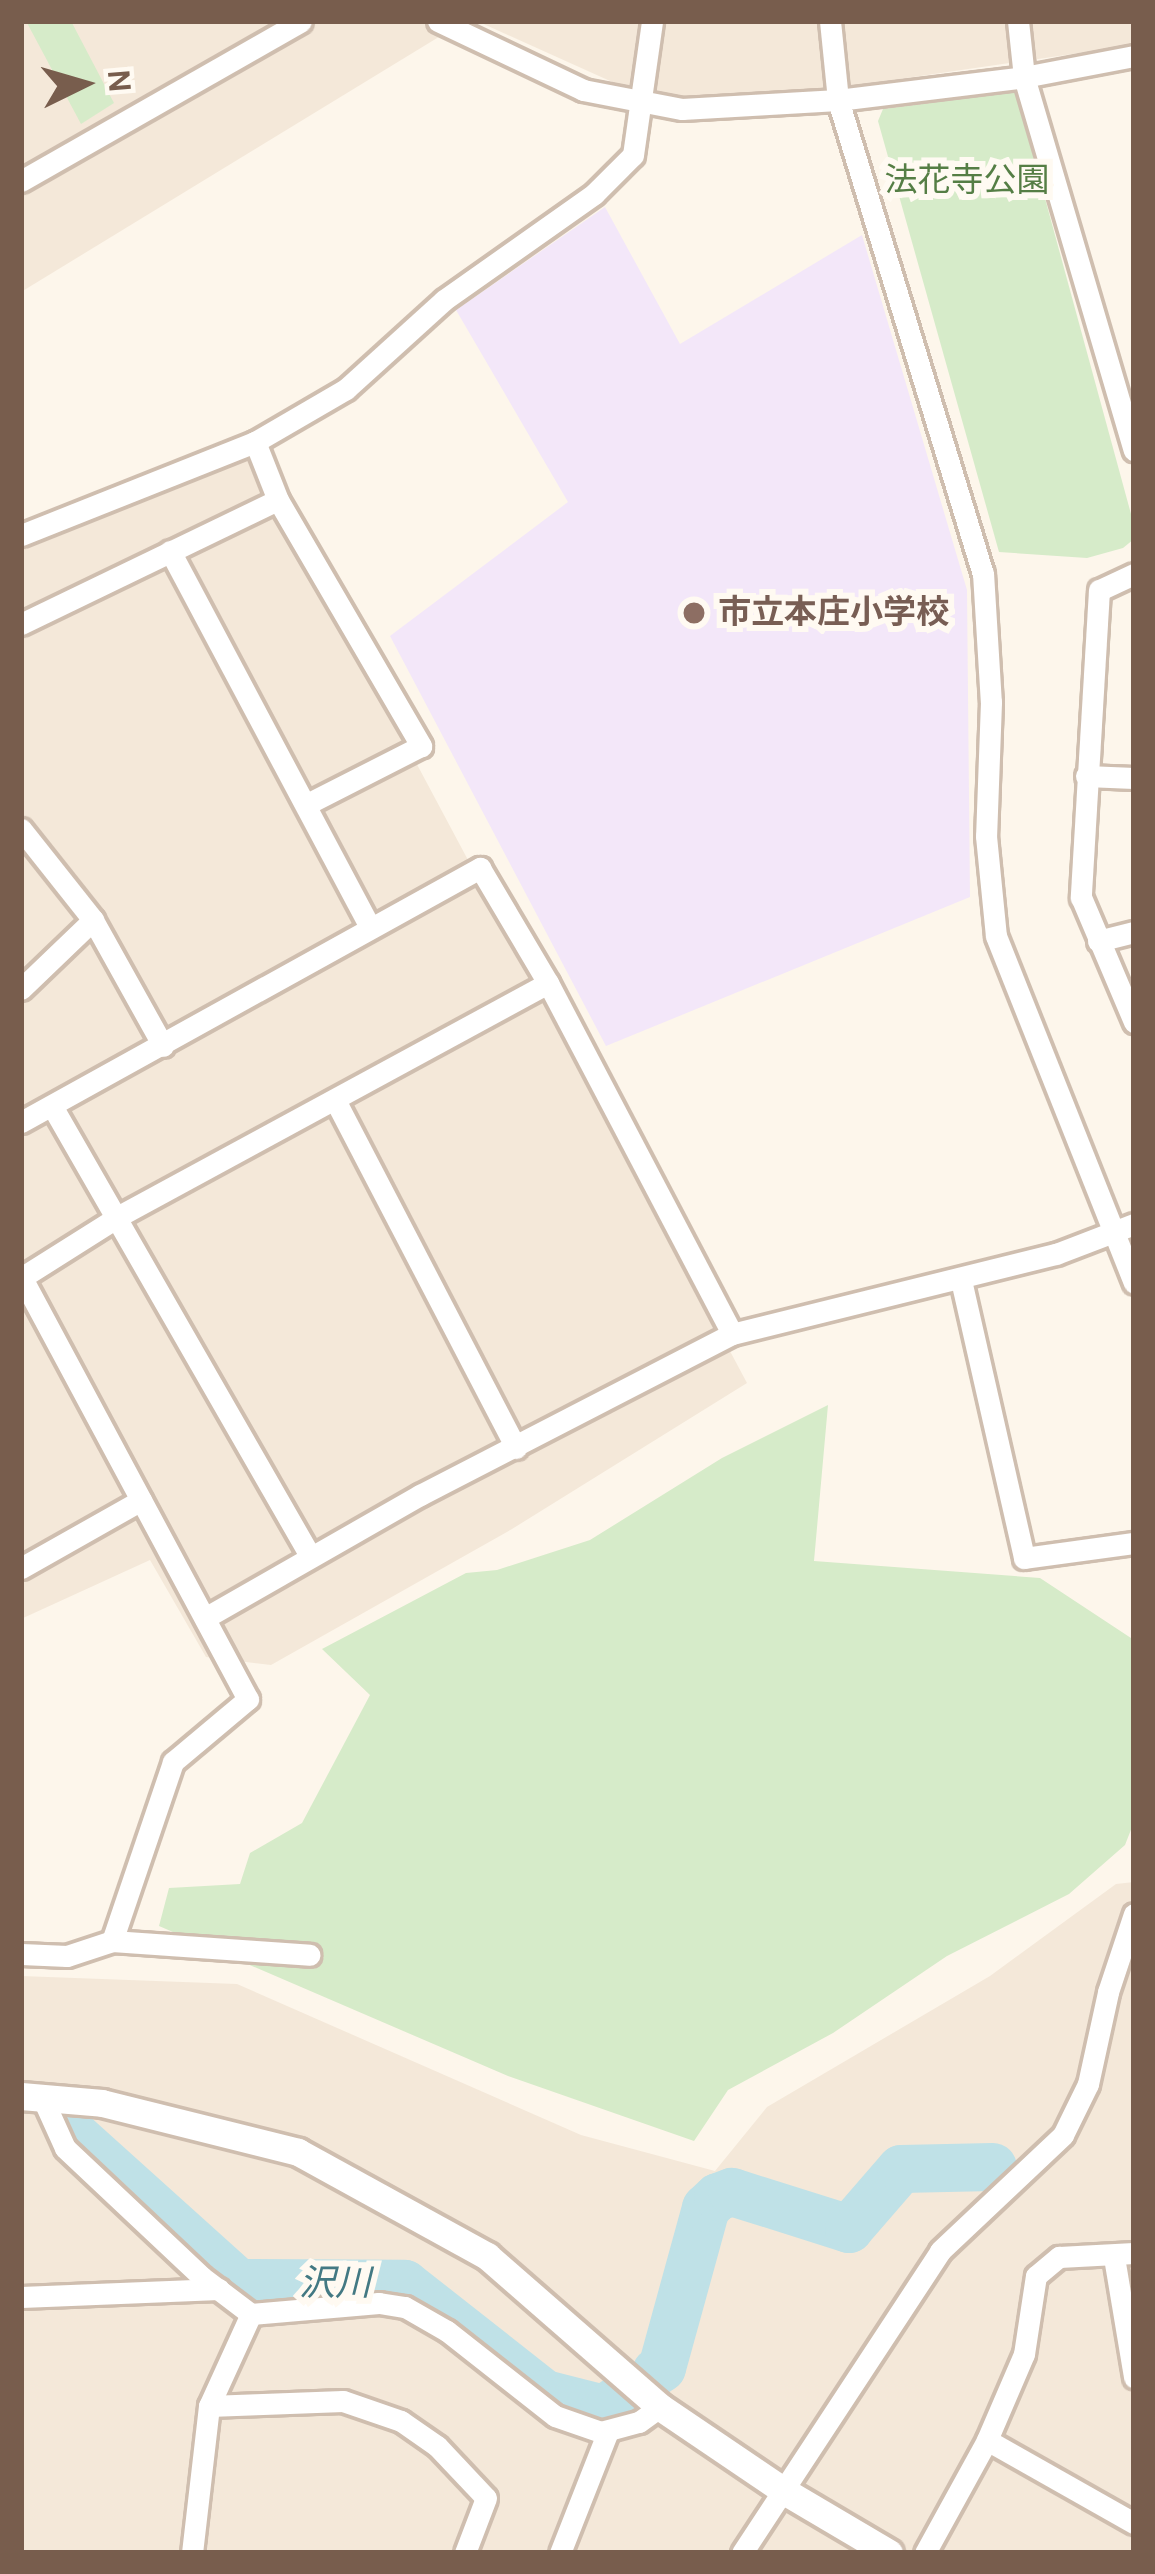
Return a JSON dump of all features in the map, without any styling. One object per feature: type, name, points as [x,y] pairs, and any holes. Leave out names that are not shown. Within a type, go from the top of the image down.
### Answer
[{"type":"street","points":[[21,181],[301,21]]},
{"type":"street","points":[[438,21],[584,90],[682,109],[838,100],[1024,76],[1134,56]]},
{"type":"street","points":[[21,536],[255,442],[346,389],[444,300],[594,194],[633,155],[652,21]]},
{"type":"street","points":[[830,21],[838,100],[983,573],[991,702],[986,836],[996,936],[1125,1228],[1134,1282]]},
{"type":"street","points":[[1018,21],[1024,76],[1134,450]]},
{"type":"street","points":[[255,442],[278,500],[421,746],[307,804]]},
{"type":"street","points":[[21,624],[278,500]]},
{"type":"street","points":[[170,551],[370,926]]},
{"type":"street","points":[[1134,574],[1099,590],[1081,896],[1134,1022]]},
{"type":"street","points":[[1086,776],[1134,778]]},
{"type":"street","points":[[21,829],[93,920],[163,1046]]},
{"type":"street","points":[[21,1122],[479,868],[548,983],[732,1334]]},
{"type":"street","points":[[21,988],[93,920]]},
{"type":"street","points":[[1099,941],[1134,932]]},
{"type":"street","points":[[112,1941],[173,1762],[248,1699],[21,1278],[119,1216],[548,983]]},
{"type":"street","points":[[336,1102],[516,1448]]},
{"type":"street","points":[[52,1106],[309,1554]]},
{"type":"street","points":[[205,1618],[309,1554],[732,1334],[961,1280],[1125,1228]]},
{"type":"street","points":[[961,1280],[1024,1558],[1134,1543]]},
{"type":"street","points":[[21,1568],[141,1500]]},
{"type":"street","points":[[742,2553],[940,2251],[1063,2134],[1088,2084],[1134,1914]]},
{"type":"street","points":[[21,1954],[67,1956],[112,1941],[310,1955]]},
{"type":"street","points":[[31,2096],[65,2148],[251,2314],[379,2303],[405,2307],[434,2323],[555,2416],[608,2431],[639,2422],[661,2407]]},
{"type":"street","points":[[31,2096],[158,2115],[298,2152],[487,2256],[661,2407],[784,2491],[890,2553]]},
{"type":"street","points":[[925,2553],[987,2440],[1024,2354],[1036,2276],[1059,2258],[1124,2255],[1134,2377]]},
{"type":"street","points":[[21,2297],[220,2289]]},
{"type":"street","points":[[192,2553],[209,2406],[251,2314]]},
{"type":"street","points":[[209,2406],[343,2401],[401,2421],[437,2446],[486,2498],[465,2553]]},
{"type":"street","points":[[560,2553],[608,2431]]},
{"type":"street","points":[[987,2440],[1134,2523]]},
{"type":"shaded area","points":[[21,21],[465,21],[21,292]]},
{"type":"shaded area","points":[[477,21],[1134,21],[1134,45],[831,89],[688,100],[630,90]]},
{"type":"shaded area","name":"市立本庄小学校","points":[[605,207],[680,344],[862,235],[967,590],[970,897],[606,1046],[390,636],[568,502],[456,310]]},
{"type":"shaded area","points":[[253,457],[747,1383],[512,1529],[271,1665],[206,1657],[150,1560],[21,1619],[21,550]]},
{"type":"shaded area","points":[[1134,1882],[1134,2553],[21,2553],[21,1976],[237,1984],[581,2135],[715,2171],[767,2107],[990,1976],[1116,1884]]},
{"type":"green space","points":[[26,21],[71,21],[114,103],[81,124]]},
{"type":"green space","name":"法花寺公園","points":[[1016,92],[1134,525],[1134,539],[1123,548],[1087,558],[999,552],[878,121],[883,109]]},
{"type":"green space","points":[[828,1405],[814,1561],[1040,1578],[1134,1640],[1134,1822],[1125,1845],[1069,1894],[947,1956],[833,2033],[728,2090],[694,2141],[508,2076],[159,1926],[169,1888],[240,1884],[250,1853],[302,1823],[370,1695],[322,1649],[466,1573],[497,1570],[590,1540],[722,1458]]},
{"type":"waterway","name":"沢川","points":[[69,2130],[239,2283],[405,2284],[545,2394],[604,2409],[617,2400]]},
{"type":"waterway","name":"沢川","points":[[656,2372],[662,2368],[706,2208],[718,2197],[732,2192],[849,2229],[901,2169],[993,2167]]},
{"type":"place","name":"市立本庄小学校","points":[[694,613]]}]
